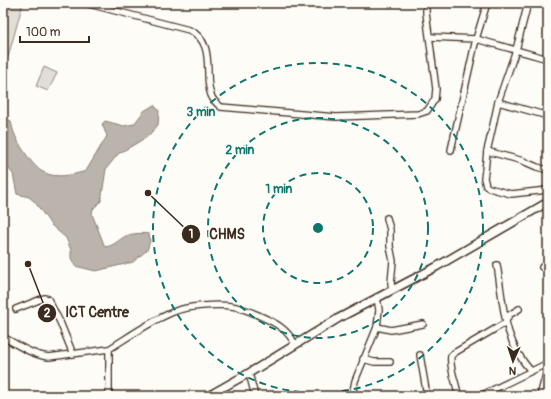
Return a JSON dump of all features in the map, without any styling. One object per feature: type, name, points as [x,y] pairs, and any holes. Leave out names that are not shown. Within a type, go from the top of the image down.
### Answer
[{"type":"street","points":[[85,3],[190,30],[196,33],[201,37],[206,54],[210,94],[221,107],[295,112],[336,117],[418,114],[427,112],[435,99],[436,89],[426,3]]},
{"type":"street","points":[[451,150],[476,39],[487,3]]},
{"type":"street","points":[[528,3],[516,50],[498,102],[487,151],[484,178],[486,186],[511,194],[548,190]]},
{"type":"street","points":[[430,37],[476,39],[547,59],[548,52]]},
{"type":"street","points":[[498,102],[548,116]]},
{"type":"street","points":[[487,151],[548,170]]},
{"type":"street","points":[[208,396],[377,297],[483,241],[548,202]]},
{"type":"street","points":[[387,218],[390,230],[390,246],[394,261],[391,283],[392,290]]},
{"type":"street","points":[[497,265],[505,323],[518,353],[531,371]]},
{"type":"street","points":[[352,396],[355,381],[363,359],[375,335],[379,310],[377,297]]},
{"type":"street","points":[[16,310],[44,298],[48,299],[60,322],[73,354]]},
{"type":"street","points":[[3,337],[34,354],[48,357],[73,354],[109,348],[174,311],[183,308],[230,306],[241,308],[258,315],[286,331],[296,344]]},
{"type":"street","points":[[458,396],[458,388],[451,367],[451,356],[505,323],[509,315],[519,309]]},
{"type":"street","points":[[377,327],[391,330],[423,324]]},
{"type":"street","points":[[109,348],[109,396]]},
{"type":"street","points":[[420,355],[428,396]]},
{"type":"street","points":[[363,359],[374,362],[390,362]]},
{"type":"street","points":[[480,396],[548,363]]},
{"type":"street","points":[[540,396],[547,371]]},
{"type":"street","points":[[249,373],[255,396]]},
{"type":"shaded area","points":[[3,3],[23,3],[8,57],[3,56]]},
{"type":"shaded area","points":[[44,67],[57,73],[48,91],[36,86]]},
{"type":"shaded area","points":[[154,105],[159,111],[158,125],[147,137],[118,154],[106,169],[101,201],[93,209],[92,214],[105,247],[116,243],[129,235],[149,234],[150,241],[147,250],[133,262],[96,271],[75,266],[71,258],[71,250],[66,238],[51,225],[35,202],[29,197],[17,194],[13,174],[5,164],[3,117],[11,121],[14,132],[23,150],[39,170],[48,174],[64,176],[86,171],[107,136],[102,124],[105,121],[124,126],[134,124],[144,111]]},
{"type":"place","name":"CHMS","points":[[148,193]]},
{"type":"place","name":"ICT Centre","points":[[28,264]]}]
